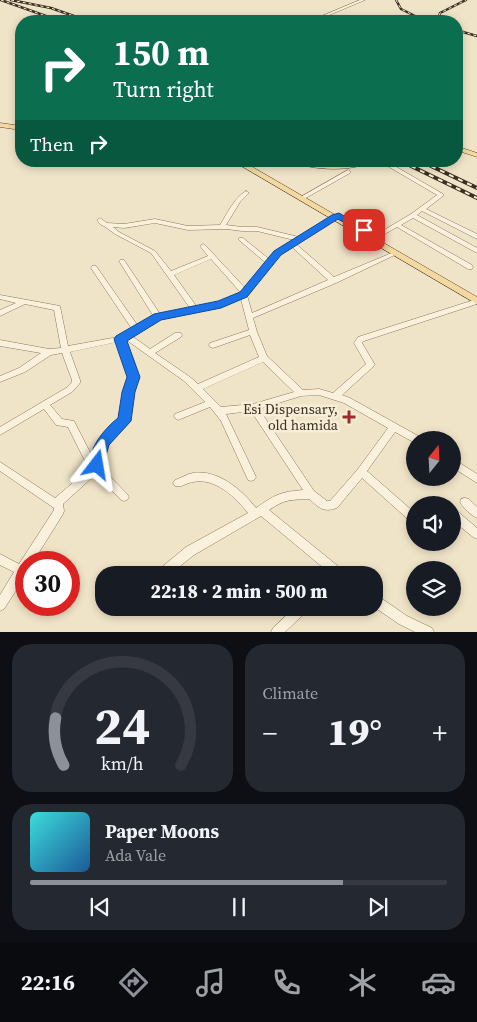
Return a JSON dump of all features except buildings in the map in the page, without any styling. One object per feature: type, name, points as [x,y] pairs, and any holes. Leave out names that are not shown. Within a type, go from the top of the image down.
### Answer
[{"type":"main road","points":[[0,123],[15,125]]},
{"type":"main road","points":[[463,150],[477,155]]},
{"type":"main road","points":[[247,167],[304,197]]},
{"type":"main road","points":[[254,167],[477,296]]},
{"type":"main road","points":[[337,216],[477,301]]},
{"type":"street","points":[[327,15],[363,0]]},
{"type":"street","points":[[376,237],[413,215],[441,194],[393,167]]},
{"type":"street","points":[[304,197],[348,172]]},
{"type":"street","points":[[222,227],[238,201],[246,193]]},
{"type":"street","points":[[422,209],[477,237]]},
{"type":"street","points":[[413,215],[477,251]]},
{"type":"street","points":[[0,343],[49,352],[65,350],[123,338],[158,317],[221,305],[244,294],[268,262],[295,242],[337,216]]},
{"type":"street","points":[[196,309],[171,274],[150,250],[117,233],[102,222],[124,226],[155,221],[188,228],[257,229],[295,242],[334,281]]},
{"type":"street","points":[[397,225],[470,267]]},
{"type":"street","points":[[241,239],[268,262]]},
{"type":"street","points":[[203,246],[244,294],[253,331],[264,358],[301,393]]},
{"type":"street","points":[[249,317],[396,253]]},
{"type":"street","points":[[171,274],[213,256]]},
{"type":"street","points":[[122,261],[158,317]]},
{"type":"street","points":[[94,268],[136,329]]},
{"type":"street","points":[[0,297],[58,309],[65,350],[76,382],[69,390],[0,431]]},
{"type":"street","points":[[335,396],[371,364],[359,346],[359,341],[477,301]]},
{"type":"street","points":[[0,313],[24,302]]},
{"type":"street","points":[[213,345],[253,331]]},
{"type":"street","points":[[150,352],[178,335]]},
{"type":"street","points":[[123,338],[150,352],[198,388],[225,419],[251,477]]},
{"type":"street","points":[[57,504],[95,469],[102,443],[124,421],[128,392],[134,377],[123,338]]},
{"type":"street","points":[[0,379],[22,370],[49,352]]},
{"type":"street","points":[[198,388],[264,358]]},
{"type":"street","points":[[219,411],[252,407],[313,391],[335,396],[355,404],[406,434]]},
{"type":"street","points":[[178,416],[211,403]]},
{"type":"street","points":[[45,405],[60,422],[71,424],[95,469],[124,497]]},
{"type":"street","points":[[252,407],[311,494],[323,505],[330,507],[361,472],[393,427]]},
{"type":"street","points":[[461,468],[477,479]]},
{"type":"street","points":[[2,470],[57,504],[60,511],[34,551]]},
{"type":"street","points":[[361,472],[406,511]]},
{"type":"street","points":[[178,483],[199,476],[210,479],[241,497],[327,566]]},
{"type":"street","points":[[172,566],[190,551],[258,512],[280,497],[311,494]]},
{"type":"street","points":[[465,502],[477,513]]},
{"type":"street","points":[[461,521],[477,534]]},
{"type":"street","points":[[0,559],[15,563]]},
{"type":"street","points":[[1,600],[15,580]]},
{"type":"street","points":[[383,606],[402,620],[428,632]]},
{"type":"street","points":[[276,632],[293,616]]},
{"type":"railway","points":[[1,0],[43,15]]},
{"type":"railway","points":[[11,0],[51,8],[71,15]]},
{"type":"railway","points":[[396,0],[401,9],[413,15]]},
{"type":"railway","points":[[440,15],[466,0]]},
{"type":"railway","points":[[463,32],[477,36]]},
{"type":"railway","points":[[413,167],[477,198]]},
{"type":"railway","points":[[433,167],[477,188]]},
{"type":"place","name":"Esi Dispensary, old hamida","points":[[349,417]]},
{"type":"route","points":[[97,465],[102,443],[113,430],[123,423],[126,417],[128,392],[134,377],[120,339],[158,317],[221,305],[236,299],[243,295],[268,262],[278,253],[339,215],[364,230]]}]
